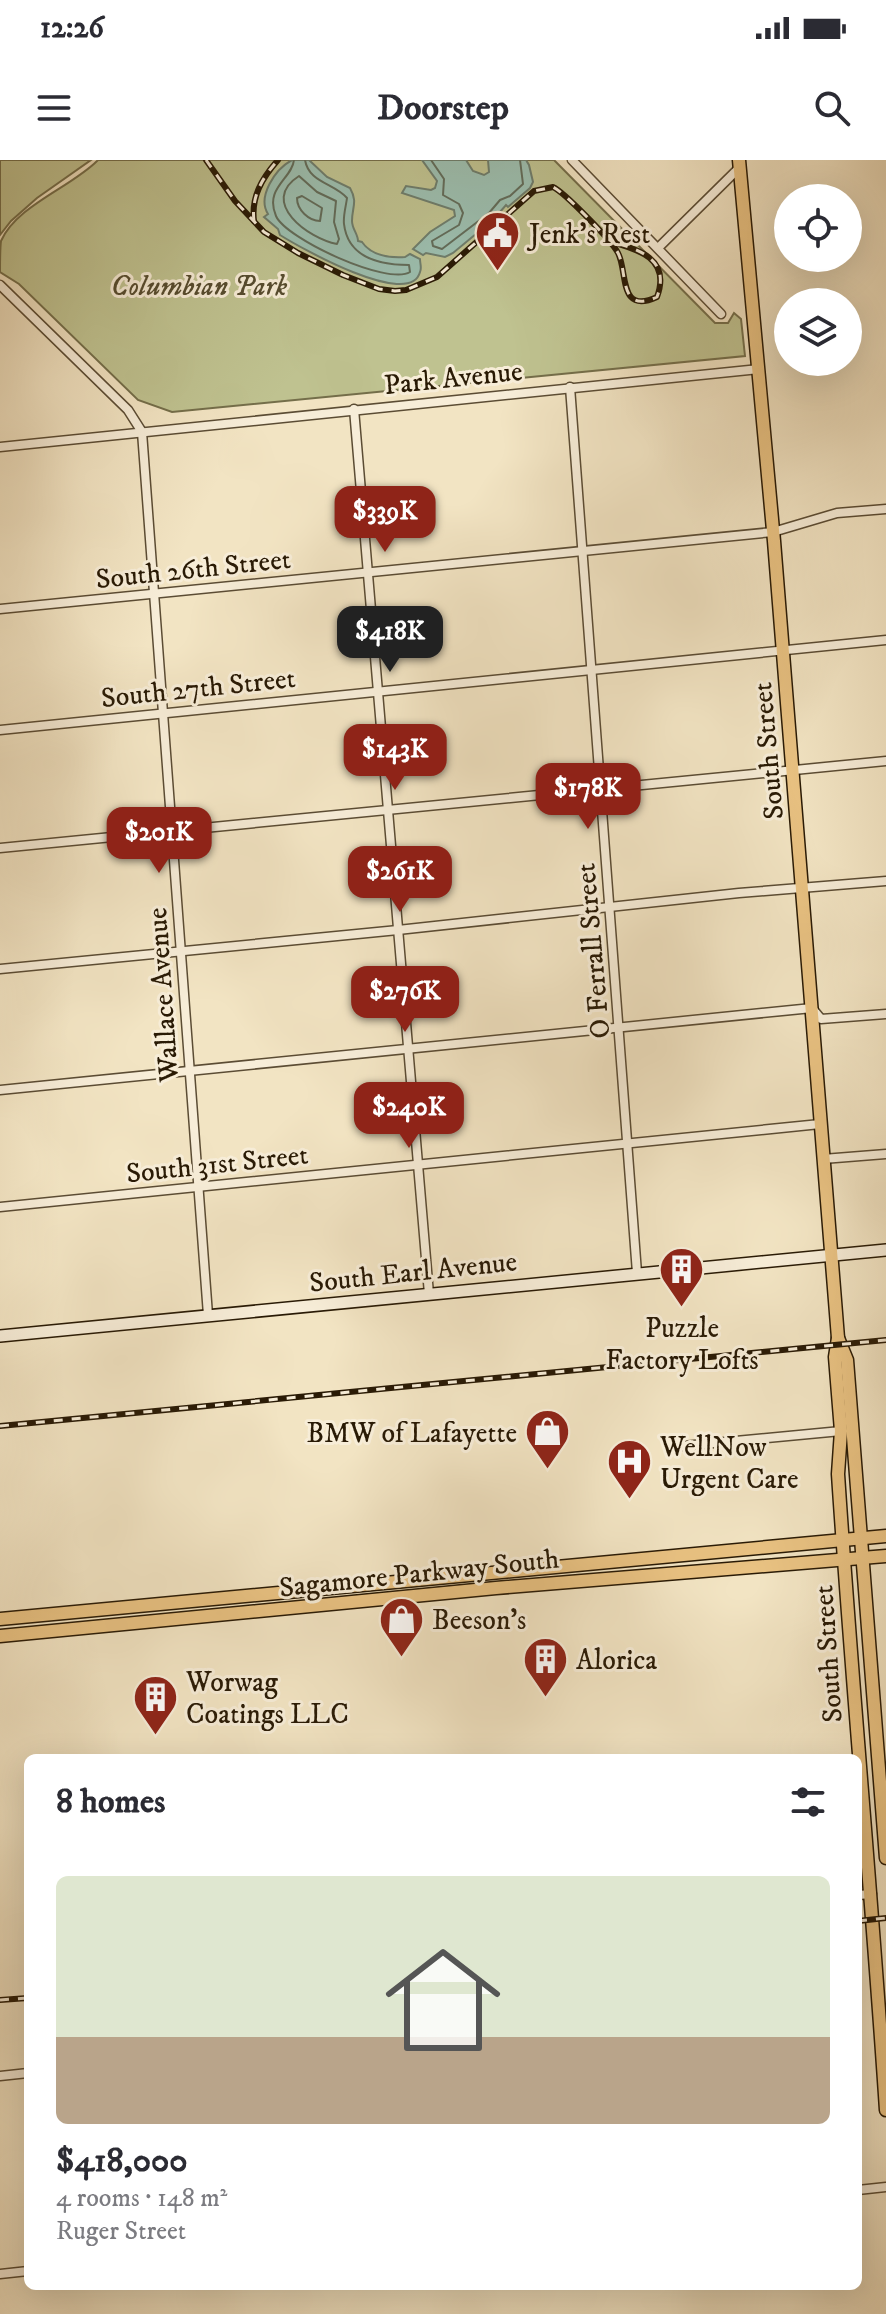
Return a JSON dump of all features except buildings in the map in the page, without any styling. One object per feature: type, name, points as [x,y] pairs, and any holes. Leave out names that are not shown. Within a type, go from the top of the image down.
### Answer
[{"type":"main road","name":"South Street","points":[[739,164],[793,768],[838,1338],[835,1357],[841,1431],[838,1474],[858,1754]]},
{"type":"main road","name":"South Street","points":[[838,1338],[847,1354],[886,1858]]},
{"type":"main road","name":"Sagamore Parkway South","points":[[0,1619],[886,1536]]},
{"type":"main road","name":"Sagamore Parkway South","points":[[0,1636],[496,1588],[886,1556]]},
{"type":"main road","name":"South Street","points":[[862,1825],[865,1894],[882,1996],[886,2110]]},
{"type":"street","points":[[572,160],[721,314]]},
{"type":"street","points":[[658,248],[739,164]]},
{"type":"street","points":[[0,285],[146,431]]},
{"type":"street","name":"Park Avenue","points":[[0,447],[759,369]]},
{"type":"street","name":"O Ferrall Street","points":[[570,387],[637,1273]]},
{"type":"street","points":[[354,409],[429,1294]]},
{"type":"street","name":"Wallace Avenue","points":[[146,431],[154,595],[208,1315]]},
{"type":"street","name":"South 26th Street","points":[[0,609],[773,532],[825,516],[886,509]]},
{"type":"street","name":"South 27th Street","points":[[0,730],[886,640]]},
{"type":"street","points":[[0,848],[886,761]]},
{"type":"street","points":[[0,969],[886,881]]},
{"type":"street","points":[[0,1090],[812,1008],[821,1019],[886,1014]]},
{"type":"street","name":"South 31st Street","points":[[0,1207],[820,1124]]},
{"type":"street","points":[[823,1159],[886,1154]]},
{"type":"street","name":"South Earl Avenue","points":[[0,1336],[886,1250]]},
{"type":"street","points":[[683,1446],[841,1431]]},
{"type":"street","points":[[0,2076],[24,2073]]},
{"type":"street","points":[[862,2190],[886,2187]]},
{"type":"street","points":[[0,2274],[24,2271]]},
{"type":"green space","points":[[0,160],[91,160],[37,198],[0,235]]},
{"type":"green space","name":"Columbian Park","points":[[98,160],[554,160],[715,323],[728,323],[734,313],[741,319],[745,356],[172,412],[138,400],[19,284],[0,272],[1,241],[9,228],[32,207]]},
{"type":"water","points":[[292,160],[309,160],[327,177],[350,188],[354,201],[352,224],[358,241],[381,255],[405,257],[410,254],[420,259],[421,270],[412,282],[397,284],[353,272],[280,235],[278,229],[264,217],[268,214],[266,192],[274,177]]},
{"type":"water","points":[[422,160],[466,160],[473,171],[484,175],[489,172],[488,160],[526,160],[533,182],[530,188],[508,207],[506,205],[453,253],[445,257],[423,255],[413,249],[430,232],[455,216],[454,210],[402,193],[406,186],[435,188],[437,181]]},
{"type":"railway","points":[[206,160],[235,201],[264,232],[298,253],[379,289],[406,290],[437,277],[534,191],[553,187],[577,207],[598,228],[607,238],[614,247],[630,296],[645,301],[657,297],[660,273],[656,265],[641,252],[620,244],[608,241]]},
{"type":"railway","points":[[254,221],[254,204],[259,188],[278,160]]},
{"type":"railway","points":[[0,1426],[886,1340]]},
{"type":"railway","points":[[862,1921],[886,1918]]},
{"type":"railway","points":[[0,2000],[24,1998]]},
{"type":"place","name":"Jenk's Rest","points":[[498,272]]},
{"type":"place","name":"Puzzle Factory Lofts","points":[[682,1309]]},
{"type":"place","name":"BMW of Lafayette","points":[[548,1471]]},
{"type":"place","name":"WellNow Urgent Care","points":[[629,1501]]},
{"type":"place","name":"Beeson's","points":[[401,1658]]},
{"type":"place","name":"Alorica","points":[[545,1698]]},
{"type":"place","name":"Worwag Coatings LLC","points":[[155,1736]]}]
